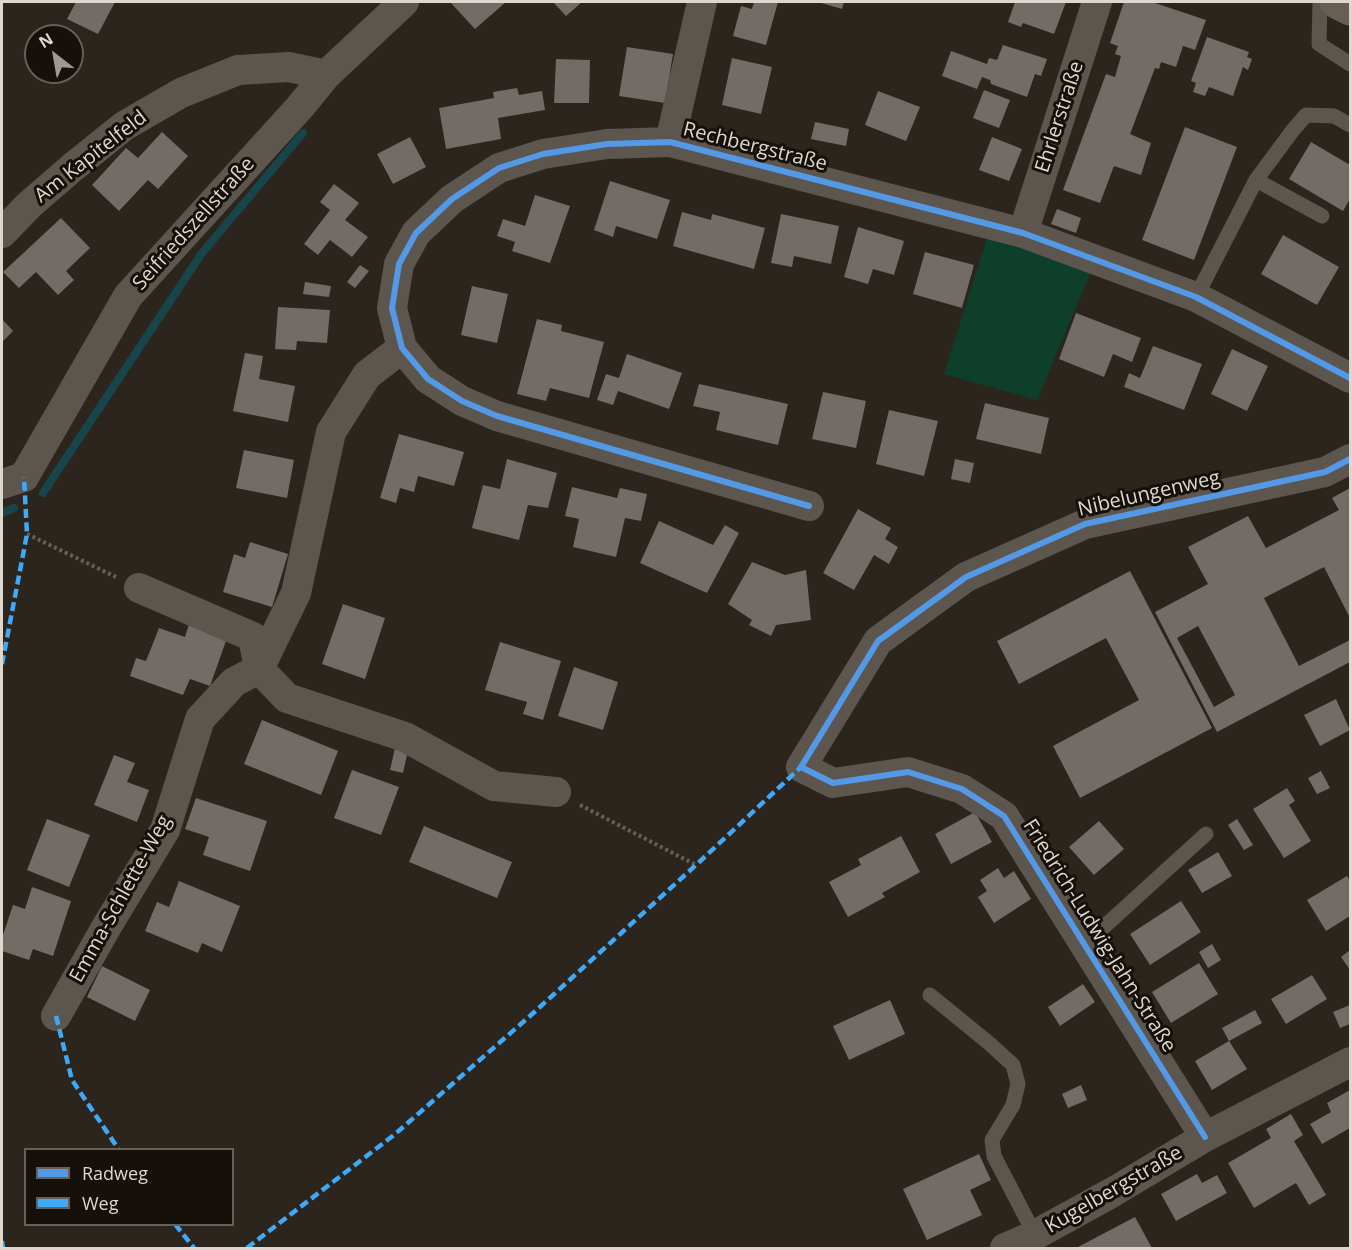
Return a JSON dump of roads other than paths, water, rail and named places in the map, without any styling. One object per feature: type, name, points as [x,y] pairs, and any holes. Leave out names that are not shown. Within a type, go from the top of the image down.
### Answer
[{"type":"main road","points":[[1336,2],[1350,9]]},
{"type":"street","name":"Seifriedszellstraße","points":[[13,480],[128,296],[300,107],[326,75],[404,2]]},
{"type":"street","points":[[670,142],[702,2]]},
{"type":"street","name":"Ehrlerstraße","points":[[1023,233],[1097,2]]},
{"type":"street","name":"Am Kapitelfeld","points":[[2,233],[29,205],[124,126],[181,93],[238,70],[290,67],[326,75]]},
{"type":"street","name":"Rechbergstraße","points":[[810,506],[497,416],[462,401],[428,380],[402,348],[392,308],[399,264],[416,233],[452,199],[499,168],[543,154],[607,144],[670,142],[1023,233],[1196,297],[1350,378]]},
{"type":"street","points":[[259,669],[296,593],[331,432],[367,375],[402,348]]},
{"type":"street","name":"Nibelungenweg","points":[[801,767],[878,640],[966,577],[1085,524],[1325,472],[1350,459]]},
{"type":"street","points":[[139,588],[253,637],[259,669],[287,698],[405,736],[494,786],[556,792]]},
{"type":"street","name":"Emma-Schlette-Weg","points":[[56,1016],[165,830],[200,719],[234,682],[259,669]]},
{"type":"street","name":"Friedrich-Ludwig-Jahn-Straße","points":[[801,767],[833,783],[908,772],[962,789],[1004,816],[1205,1137]]},
{"type":"street","name":"Kugelbergstraße","points":[[1005,1248],[1035,1235],[1113,1192],[1205,1137],[1350,1062]]},
{"type":"lane","points":[[1320,2],[1319,44],[1350,64]]},
{"type":"lane","points":[[1196,297],[1256,180],[1306,115],[1334,116],[1350,125]]},
{"type":"lane","points":[[1256,180],[1322,216]]},
{"type":"lane","points":[[1084,945],[1206,834]]},
{"type":"lane","points":[[930,995],[1013,1065],[1018,1084],[1013,1105],[993,1140],[994,1156],[1035,1235]]},
{"type":"waterway","points":[[43,493],[202,253],[303,133]]},
{"type":"waterway","points":[[2,513],[14,508]]}]
